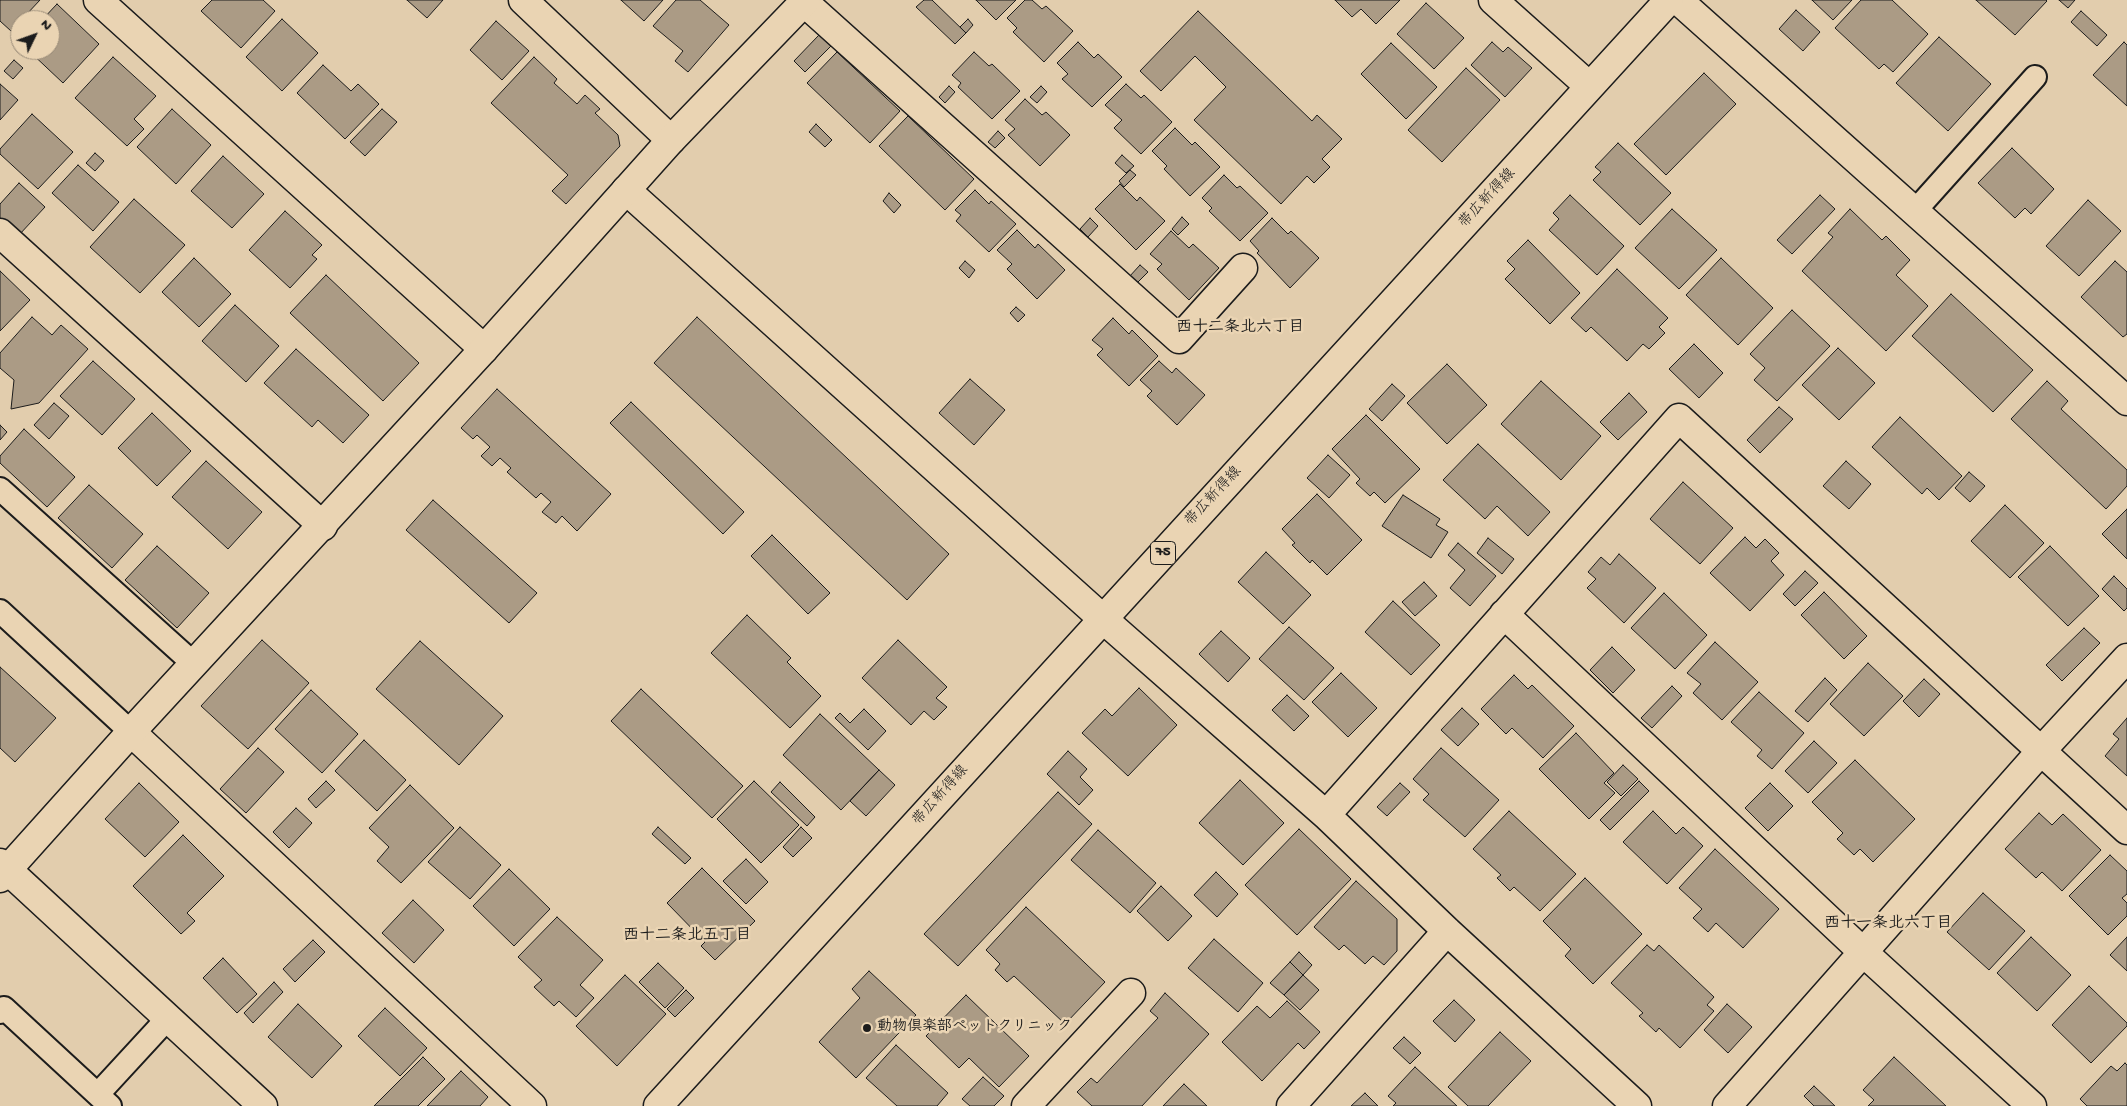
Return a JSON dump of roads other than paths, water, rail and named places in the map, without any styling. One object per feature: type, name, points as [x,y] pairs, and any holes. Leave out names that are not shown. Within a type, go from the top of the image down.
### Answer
[{"type":"street","points":[[98,0],[484,349]]},
{"type":"street","points":[[523,0],[671,140]]},
{"type":"street","points":[[1493,0],[1589,86]]},
{"type":"street","name":"帯広新得線","points":[[658,1106],[1669,0]]},
{"type":"street","points":[[1678,0],[1914,212],[2123,389]]},
{"type":"street","points":[[263,1106],[168,1018],[2,870],[323,526],[671,140],[805,1],[1179,339],[1243,268]]},
{"type":"street","points":[[626,190],[1103,619],[1326,815],[1447,931],[1637,1106]]},
{"type":"street","points":[[0,233],[323,526]]},
{"type":"street","points":[[1326,815],[1679,418],[2127,830]]},
{"type":"street","points":[[1504,614],[1863,952],[2032,1106]]},
{"type":"street","points":[[1727,1106],[2041,751],[2127,658]]},
{"type":"street","points":[[131,732],[532,1106]]},
{"type":"street","points":[[1291,1106],[1447,931]]},
{"type":"street","points":[[1026,1106],[1131,993]]},
{"type":"lane","points":[[1914,212],[2035,77]]},
{"type":"lane","points":[[0,489],[194,664]]},
{"type":"lane","points":[[0,611],[131,732]]},
{"type":"lane","points":[[0,1012],[4,1008],[104,1100],[168,1018]]},
{"type":"place","name":"動物倶楽部ペットクリニック","points":[[867,1028]]},
{"type":"district","name":"西十二条北六丁目","points":[[1240,329]]},
{"type":"district","name":"西十一条北六丁目","points":[[1888,925]]},
{"type":"district","name":"西十二条北五丁目","points":[[687,937]]}]
